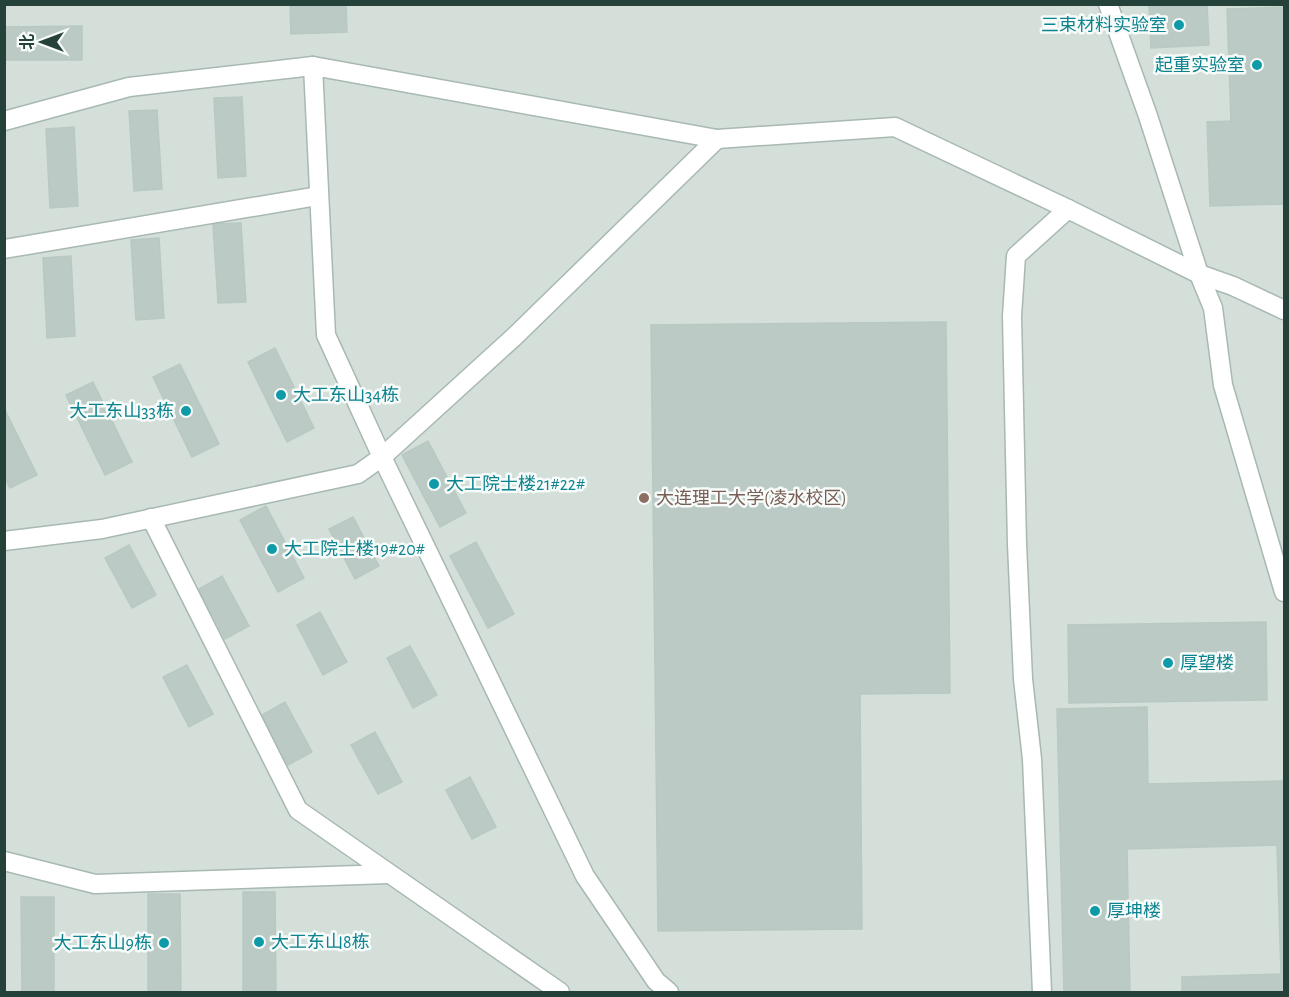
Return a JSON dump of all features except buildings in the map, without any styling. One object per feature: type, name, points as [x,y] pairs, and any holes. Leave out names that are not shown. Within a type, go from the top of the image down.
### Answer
[{"type":"street","points":[[1108,4],[1148,116],[1198,274],[1213,308],[1223,386],[1284,592]]},
{"type":"street","points":[[4,121],[129,87],[313,66],[717,139],[895,127],[1198,274],[1233,286],[1284,310]]},
{"type":"street","points":[[313,66],[326,335],[382,457],[585,876],[656,981],[669,993]]},
{"type":"street","points":[[4,541],[102,529],[358,474],[382,457],[514,337],[717,139]]},
{"type":"street","points":[[4,249],[318,196]]},
{"type":"street","points":[[1042,993],[1032,759],[1023,679],[1017,544],[1012,316],[1016,256],[1068,209]]},
{"type":"street","points":[[151,518],[298,810],[560,993]]},
{"type":"street","points":[[4,861],[95,884],[388,874]]},
{"type":"shaded area","name":"大连理工大学(凌水校区)","points":[[5,5],[1284,5],[1284,992],[5,992]]},
{"type":"place","name":"三束材料实验室","points":[[1179,25]]},
{"type":"place","name":"起重实验室","points":[[1257,65]]},
{"type":"place","name":"大工东山34栋","points":[[281,395]]},
{"type":"place","name":"大工东山33栋","points":[[186,411]]},
{"type":"place","name":"大工院士楼21#22#","points":[[434,484]]},
{"type":"place","name":"大连理工大学(凌水校区)","points":[[644,498]]},
{"type":"place","name":"大工院士楼19#20#","points":[[272,549]]},
{"type":"place","name":"厚望楼","points":[[1168,663]]},
{"type":"place","name":"厚坤楼","points":[[1095,911]]},
{"type":"place","name":"大工东山8栋","points":[[259,942]]},
{"type":"place","name":"大工东山9栋","points":[[164,943]]}]
